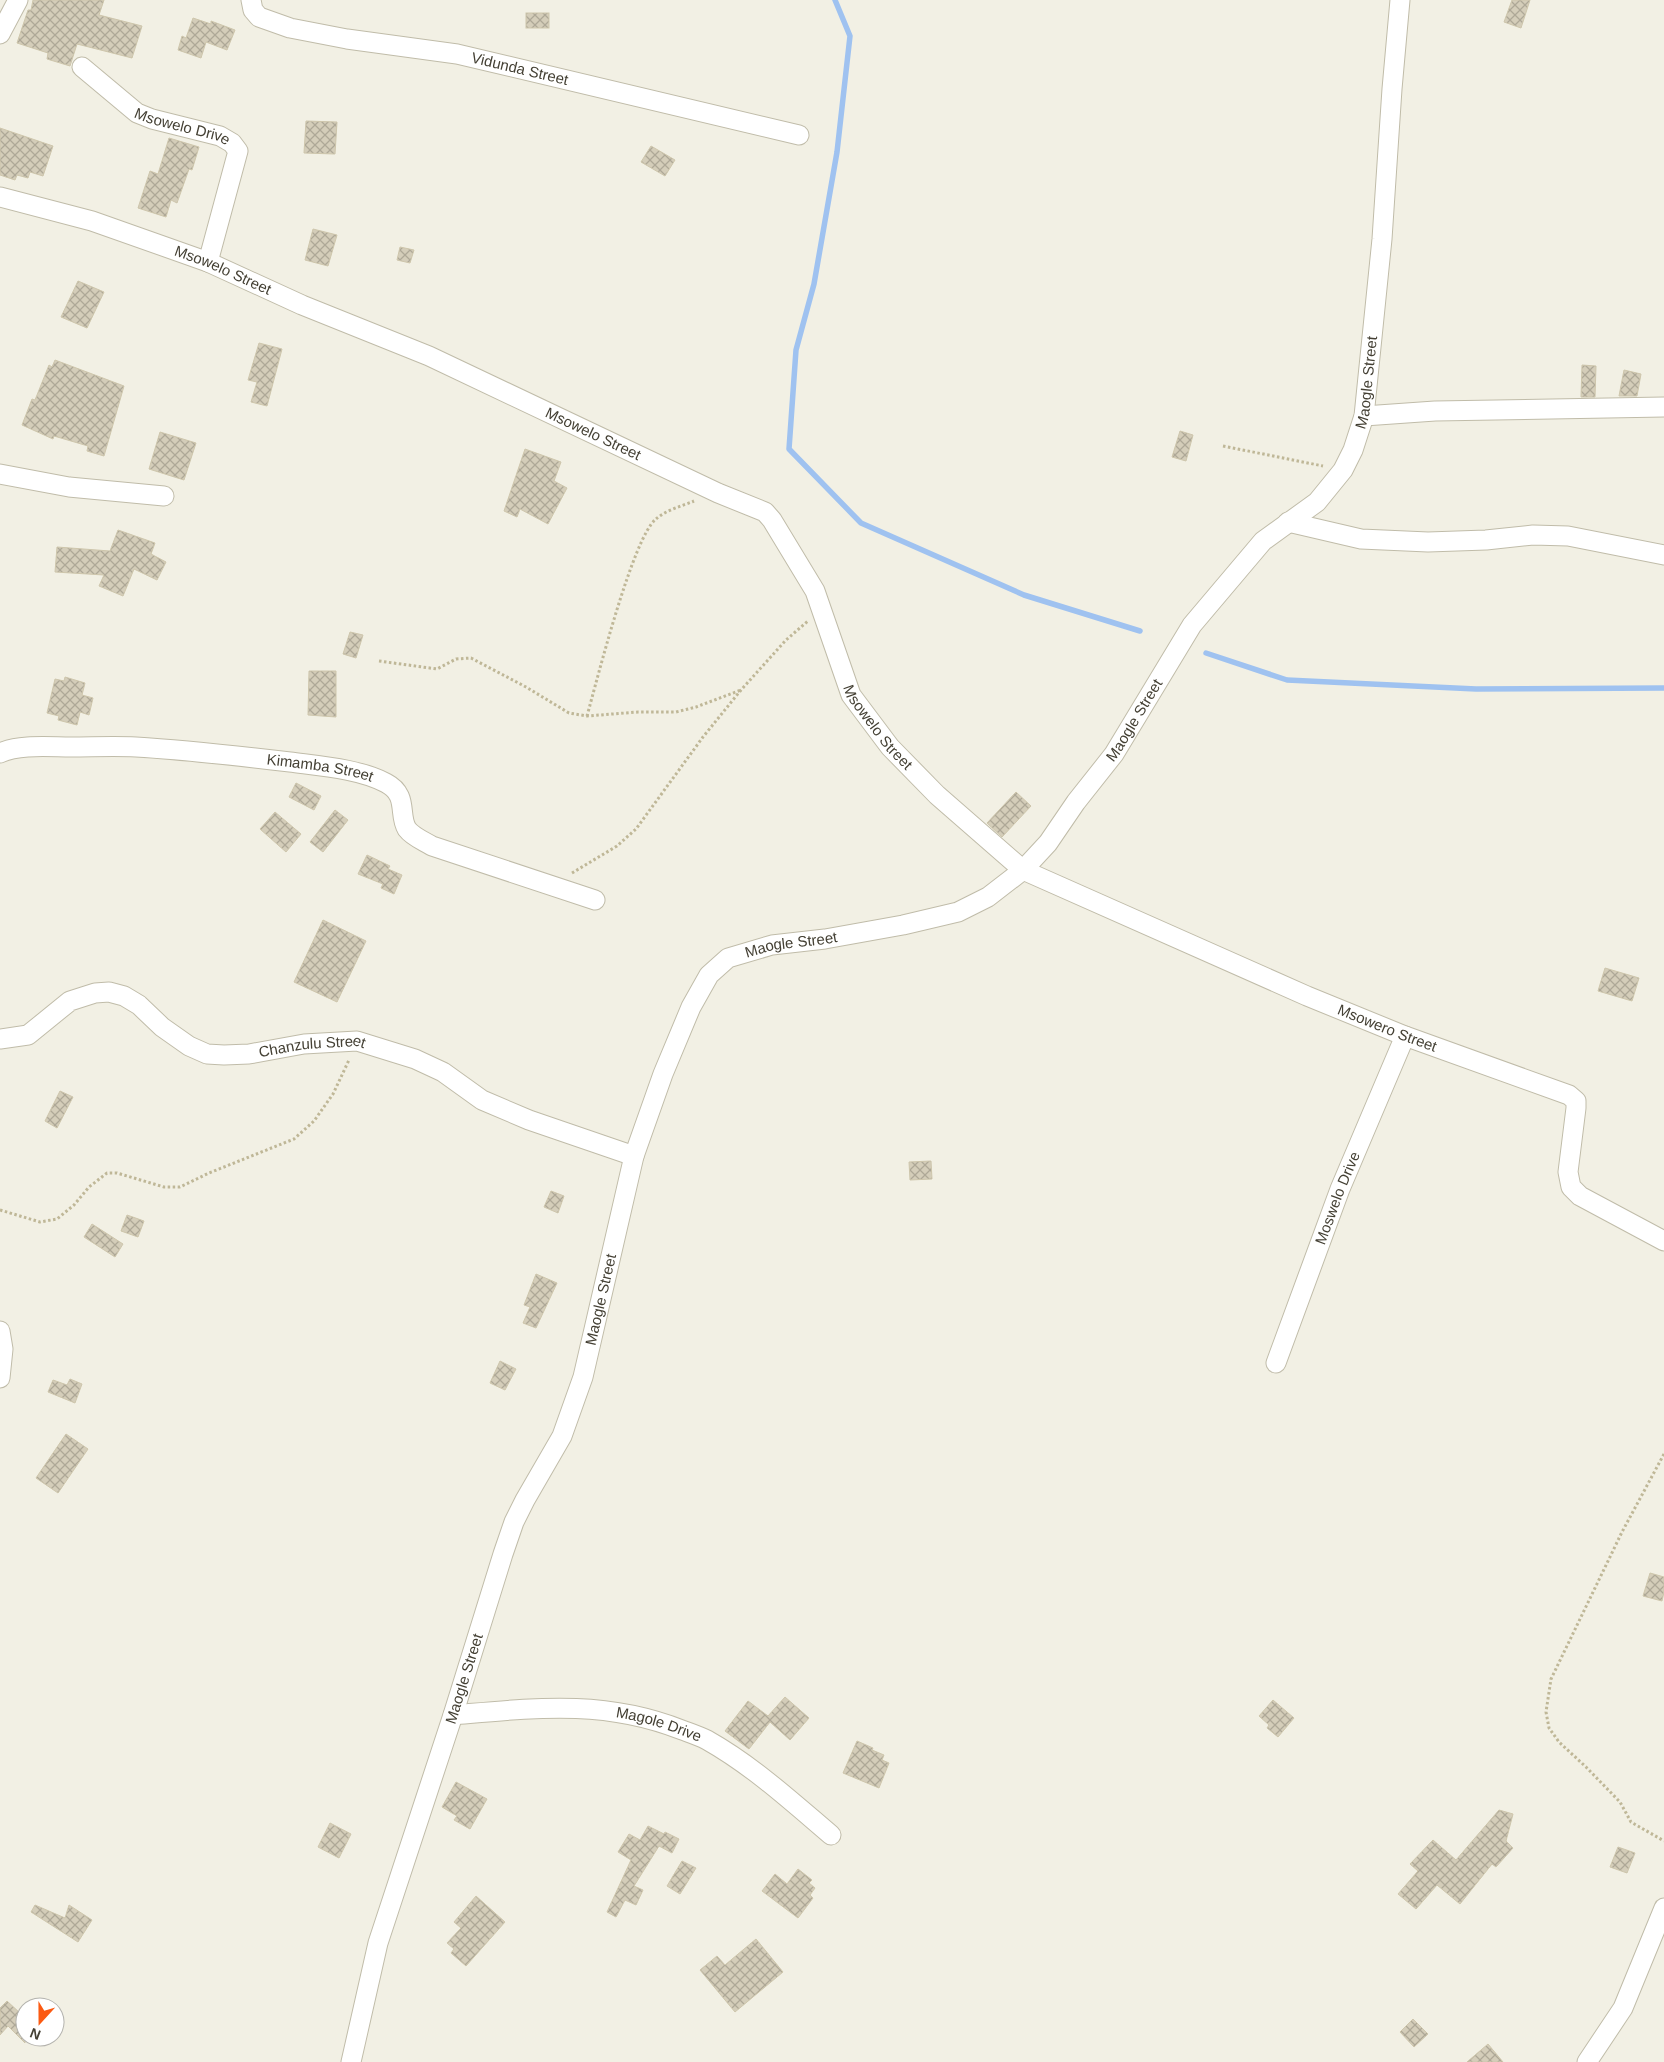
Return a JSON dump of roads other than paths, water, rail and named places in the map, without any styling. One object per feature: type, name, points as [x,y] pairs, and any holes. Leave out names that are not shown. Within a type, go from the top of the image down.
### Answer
[{"type":"street","points":[[0,34],[18,0]]},
{"type":"street","name":"Vidunda Street","points":[[251,0],[253,10],[259,17],[290,28],[347,39],[457,54],[799,135]]},
{"type":"street","name":"Maogle Street","points":[[351,2062],[378,1943],[514,1522],[562,1436],[584,1377],[634,1156],[663,1074],[691,1007],[709,975],[728,958],[772,945],[835,937],[903,925],[958,912],[988,897],[1023,870],[1048,843],[1076,802],[1114,754],[1192,625],[1263,541],[1317,502],[1344,470],[1364,416],[1382,239],[1400,0]]},
{"type":"street","name":"Msowelo Drive","points":[[82,66],[137,113],[152,119],[220,136],[232,143],[238,151],[208,262]]},
{"type":"street","name":"Msowelo Street","points":[[0,197],[92,221],[208,262],[302,305],[429,356],[718,493],[765,512],[772,520],[815,591],[821,610],[827,620],[851,696],[890,747],[937,795],[1023,870]]},
{"type":"street","points":[[1364,416],[1436,411],[1664,407]]},
{"type":"street","points":[[0,474],[69,487],[164,496]]},
{"type":"street","points":[[1288,522],[1361,539],[1428,542],[1486,540],[1533,535],[1559,536],[1664,555]]},
{"type":"street","name":"Kimamba Street","points":[[0,754],[8,750],[46,748],[134,747],[266,759],[327,767],[368,776],[387,783],[397,792],[402,805],[406,828],[432,846],[595,900]]},
{"type":"street","name":"Msowero Street","points":[[1023,870],[1211,955],[1404,1036],[1569,1095],[1576,1101],[1568,1172],[1571,1188],[1580,1196],[1664,1241]]},
{"type":"street","name":"Chanzulu Street","points":[[0,1039],[28,1035],[70,1001],[95,993],[109,992],[124,996],[139,1005],[162,1027],[189,1046],[207,1054],[249,1054],[304,1044],[357,1041],[415,1059],[443,1072],[482,1100],[529,1120],[634,1156]]},
{"type":"street","name":"Moswelo Drive","points":[[1276,1363],[1340,1189],[1404,1036]]},
{"type":"street","points":[[0,1331],[3,1349],[0,1378]]},
{"type":"street","name":"Magole Drive","points":[[453,1715],[574,1708],[616,1711],[658,1720],[706,1740],[762,1776],[830,1835]]},
{"type":"street","points":[[1587,2062],[1623,2008],[1664,1908]]},
{"type":"waterway","points":[[835,0],[850,36],[837,152],[814,284],[796,350],[789,449],[861,523],[1024,595],[1140,631]]},
{"type":"waterway","points":[[1206,653],[1287,680],[1476,689],[1664,688]]}]
